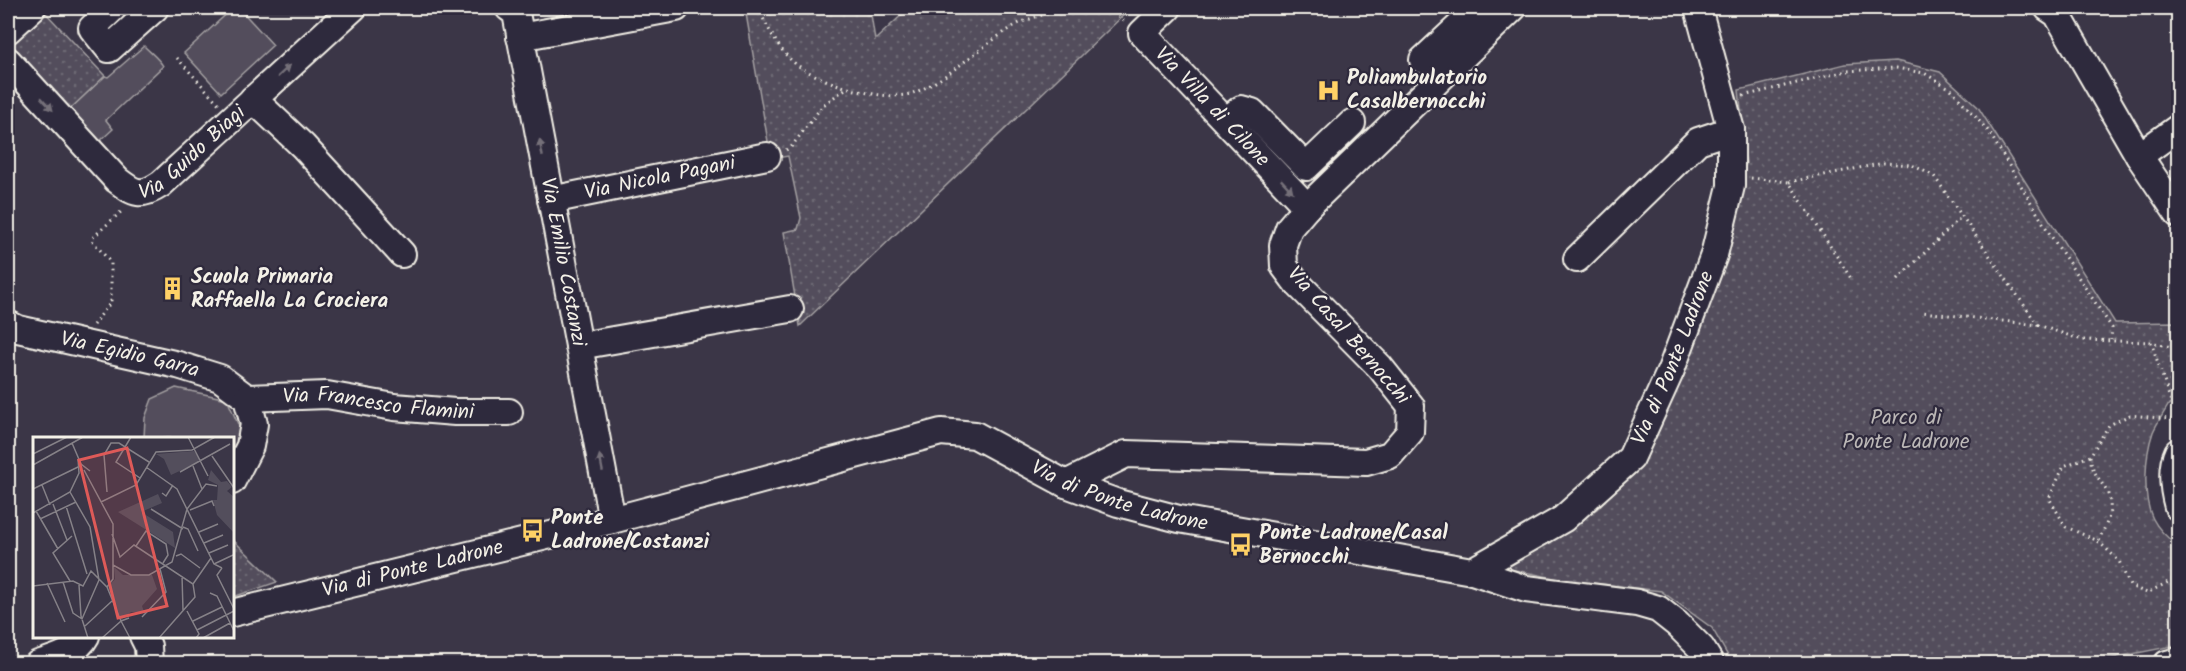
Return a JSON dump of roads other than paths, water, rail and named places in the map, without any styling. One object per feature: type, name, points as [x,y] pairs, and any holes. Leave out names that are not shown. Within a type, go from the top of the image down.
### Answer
[{"type":"street","points":[[8,30],[32,8]]},
{"type":"street","points":[[113,8],[92,28],[109,49],[155,8]]},
{"type":"street","name":"Via Guido Biagi","points":[[8,61],[117,180],[132,192],[147,193],[161,184],[353,8]]},
{"type":"street","name":"Via Emilio Costanzi","points":[[509,8],[516,14],[612,520]]},
{"type":"street","points":[[520,37],[676,8]]},
{"type":"street","name":"Via Villa di Cilone","points":[[1168,8],[1142,33],[1308,207]]},
{"type":"street","points":[[1424,60],[1479,8]]},
{"type":"street","name":"Via Casal Bernocchi","points":[[1066,484],[1126,454],[1366,462],[1390,455],[1410,432],[1411,406],[1380,367],[1296,282],[1284,266],[1283,245],[1289,228],[1308,207],[1513,8]]},
{"type":"street","name":"Via di Ponte Ladrone","points":[[234,613],[612,520],[941,432],[975,435],[1066,484],[1118,503],[1179,519],[1472,571],[1563,519],[1631,458],[1671,370],[1714,255],[1731,186],[1731,130],[1698,8]]},
{"type":"street","points":[[2048,8],[2057,14],[2139,156],[2178,214]]},
{"type":"street","points":[[253,99],[303,146],[402,254]]},
{"type":"street","points":[[1226,121],[1240,109],[1252,112],[1306,167],[1352,123]]},
{"type":"street","points":[[2139,156],[2178,128]]},
{"type":"street","points":[[1577,259],[1698,141],[1731,130]]},
{"type":"street","name":"Via Nicola Pagani","points":[[551,200],[773,155]]},
{"type":"street","points":[[579,346],[790,309]]},
{"type":"street","name":"Via Egidio Garra","points":[[8,324],[18,329],[220,378],[248,398]]},
{"type":"street","name":"Via Francesco Flamini","points":[[248,398],[327,395],[394,407],[455,412],[509,412]]},
{"type":"street","points":[[234,477],[250,446],[254,424],[248,398]]},
{"type":"street","points":[[2178,452],[2173,470],[2173,489],[2178,507]]},
{"type":"street","points":[[1472,571],[1526,589],[1637,603],[1658,609],[1701,648],[1711,663]]},
{"type":"street","points":[[38,663],[83,648]]},
{"type":"street","points":[[2167,663],[2178,661]]},
{"type":"place","name":"Poliambulatorio Casalbernocchi","points":[[1329,90]]},
{"type":"place","name":"Scuola Primaria Raffaella La Crociera","points":[[173,289]]},
{"type":"place","name":"Ponte Ladrone/Costanzi","points":[[533,530]]},
{"type":"place","name":"Ponte Ladrone/Casal Bernocchi","points":[[1241,545]]},
{"type":"park label","name":"Parco di Ponte Ladrone","points":[[1906,430]]}]
